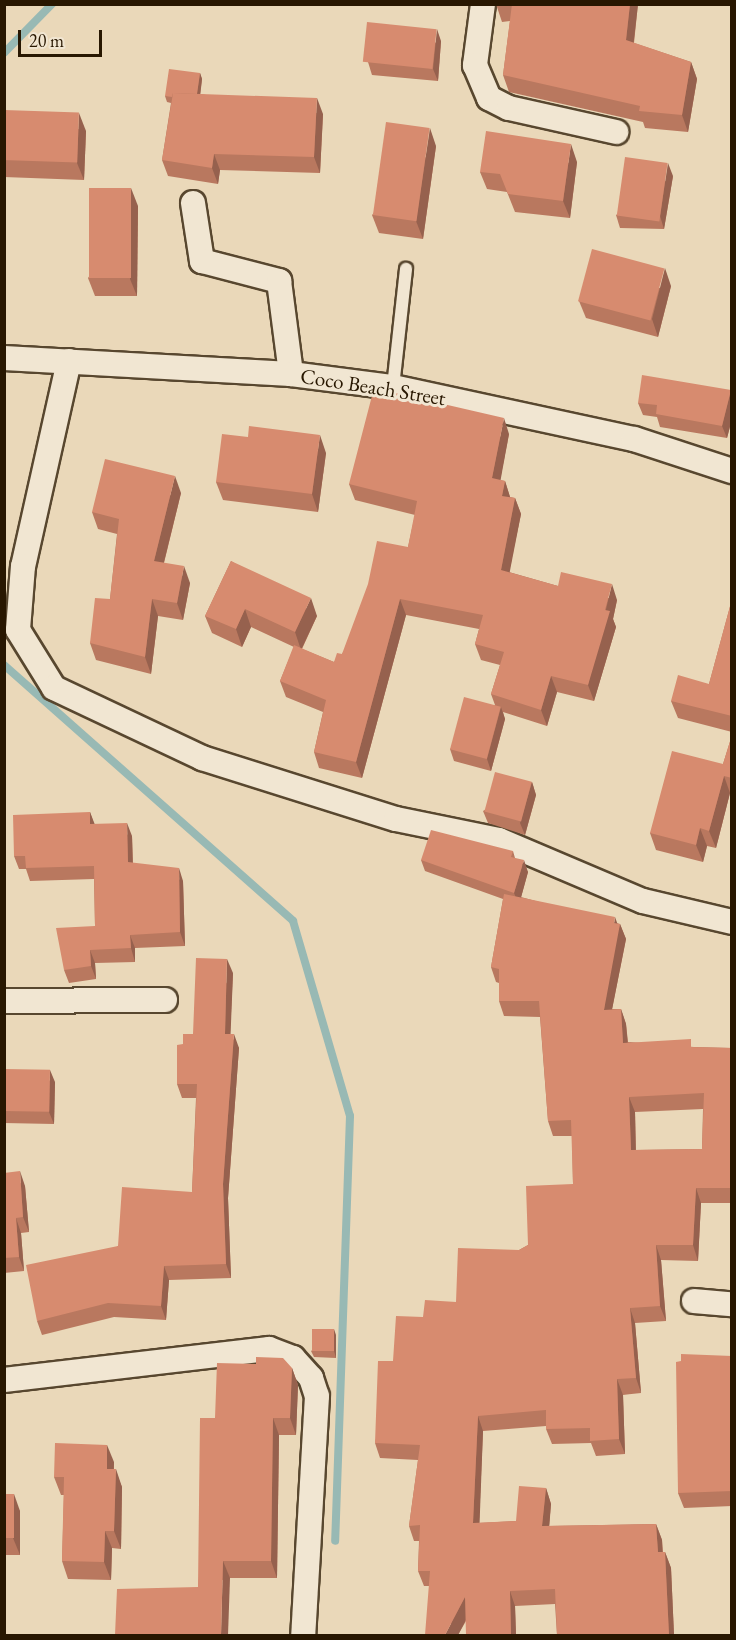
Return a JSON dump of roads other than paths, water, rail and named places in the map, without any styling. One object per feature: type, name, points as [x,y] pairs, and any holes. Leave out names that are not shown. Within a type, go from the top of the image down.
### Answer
[{"type":"street","points":[[483,4],[475,65],[489,98],[509,108],[616,132]]},
{"type":"street","points":[[193,203],[202,261],[279,281],[291,374]]},
{"type":"street","name":"Coco Beach Street","points":[[4,358],[291,374],[393,387],[634,439],[732,471]]},
{"type":"street","points":[[69,361],[23,566],[18,630],[54,688],[124,726],[202,758],[396,819],[499,840],[643,901],[732,922]]},
{"type":"street","points":[[4,1001],[165,1000]]},
{"type":"street","points":[[694,1301],[732,1304]]},
{"type":"street","points":[[4,1380],[269,1349],[293,1358],[311,1378],[317,1396],[303,1635]]},
{"type":"lane","points":[[393,387],[406,269]]},
{"type":"waterway","points":[[4,53],[52,4]]},
{"type":"waterway","points":[[4,665],[293,921],[350,1116],[335,1541]]}]
